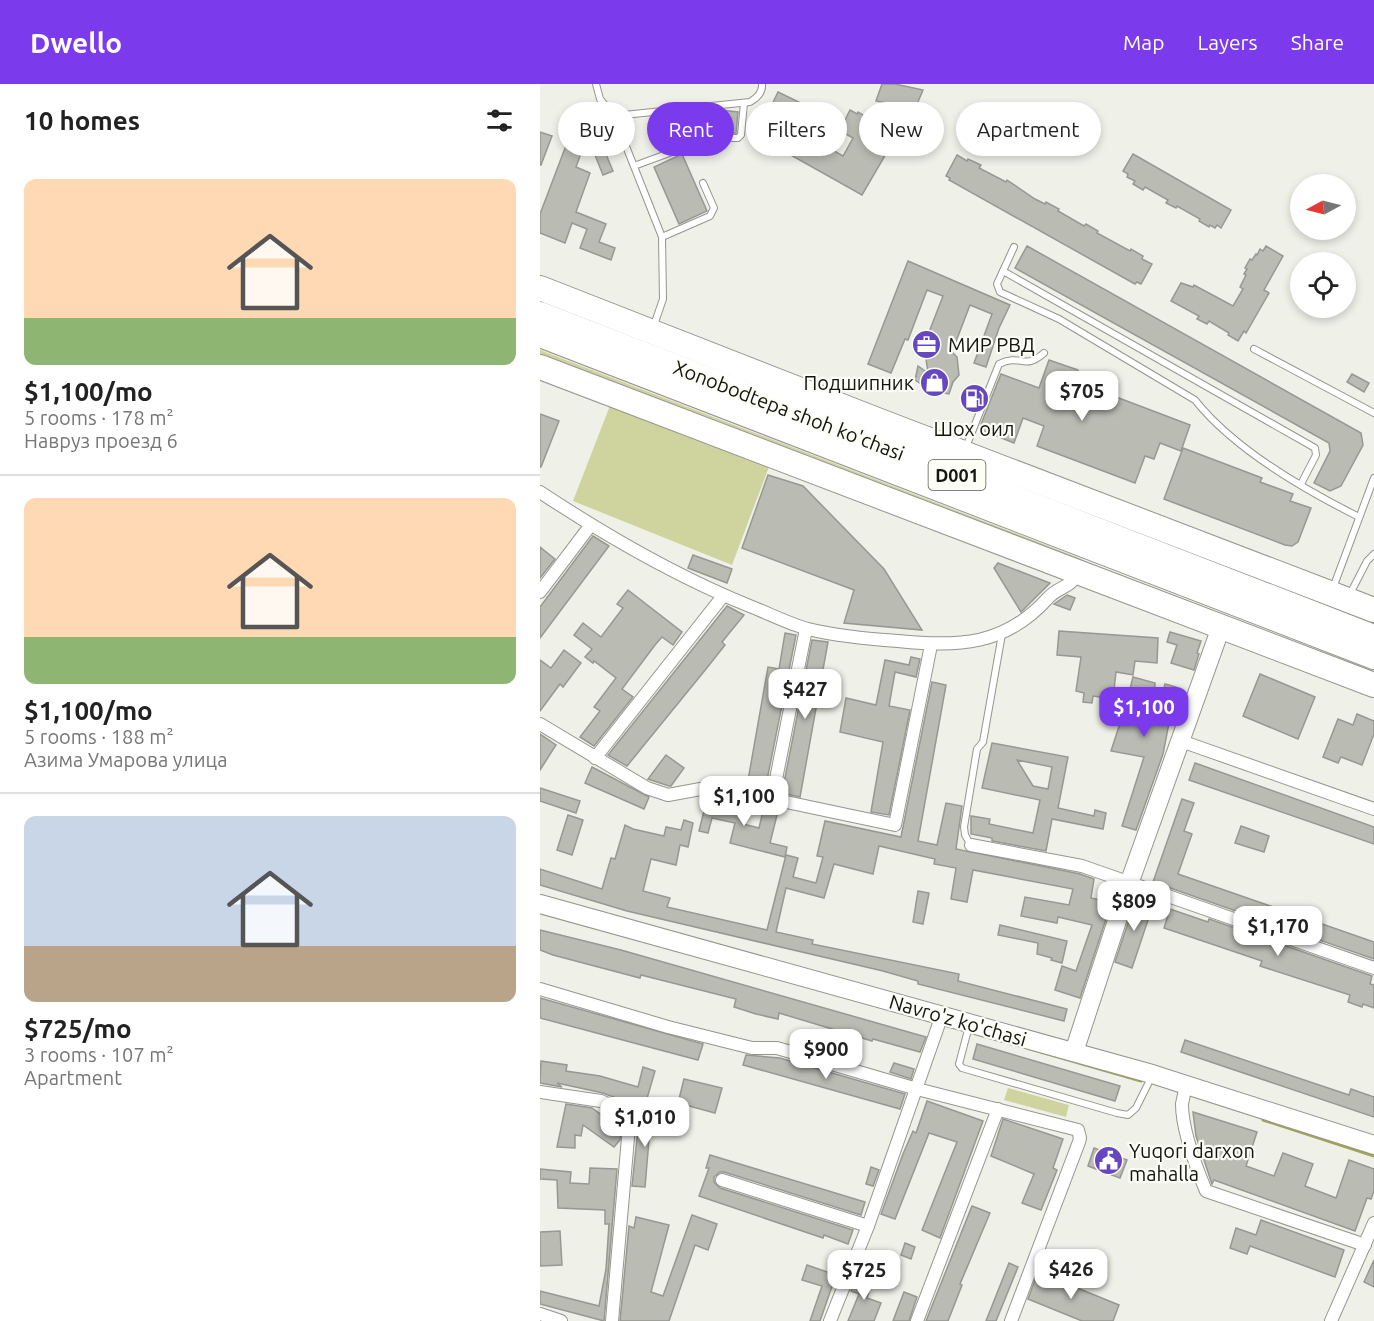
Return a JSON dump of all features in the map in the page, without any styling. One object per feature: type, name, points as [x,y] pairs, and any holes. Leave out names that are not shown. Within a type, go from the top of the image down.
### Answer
[{"type":"highway","points":[[540,288],[1374,610]]},
{"type":"highway","name":"Xonobodtepa shoh ko'chasi","points":[[540,314],[1374,636]]},
{"type":"highway","name":"Xonobodtepa shoh ko'chasi","points":[[540,335],[1374,657]]},
{"type":"highway","points":[[540,366],[1374,685]]},
{"type":"highway","points":[[974,457],[1006,494]]},
{"type":"highway","points":[[1193,541],[1220,576]]},
{"type":"highway","points":[[1082,545],[1087,575]]},
{"type":"street","points":[[540,492],[590,526],[682,577],[806,629],[837,635],[931,645],[976,642],[1029,618],[1054,592],[1087,575]]},
{"type":"street","points":[[540,592],[590,526]]},
{"type":"street","points":[[595,758],[723,596]]},
{"type":"street","points":[[1074,1052],[1130,881],[1221,627]]},
{"type":"street","points":[[772,799],[806,629]]},
{"type":"street","points":[[540,724],[647,788],[668,795],[706,788],[772,799],[895,825],[931,645]]},
{"type":"street","points":[[1181,741],[1374,809]]},
{"type":"street","points":[[971,845],[1082,866],[1374,968]]},
{"type":"street","name":"Navro'z ko'chasi","points":[[540,904],[1152,1074],[1374,1145]]},
{"type":"street","points":[[540,989],[668,1027],[752,1048],[777,1048],[917,1089],[1078,1130],[1080,1137],[1011,1321]]},
{"type":"street","points":[[830,1321],[868,1226],[942,1015]]},
{"type":"street","points":[[1186,1085],[1182,1104],[1185,1126],[1197,1169],[1206,1191],[1365,1245]]},
{"type":"street","points":[[540,1092],[601,1101],[630,1115],[612,1321]]},
{"type":"street","points":[[916,1321],[998,1109]]},
{"type":"street","points":[[722,1179],[868,1226]]},
{"type":"street","points":[[1331,1321],[1374,1223]]},
{"type":"street","points":[[540,1314],[561,1321]]},
{"type":"lane","points":[[596,84],[602,102]]},
{"type":"lane","points":[[635,114],[744,103],[755,99],[763,90],[762,84]]},
{"type":"lane","points":[[634,166],[710,138],[738,138],[741,135],[744,103]]},
{"type":"lane","points":[[630,156],[662,237],[663,299],[651,331]]},
{"type":"lane","points":[[662,237],[710,216],[714,208],[703,183]]},
{"type":"lane","points":[[1014,247],[997,284],[1000,292],[1059,319],[1195,400],[1209,418],[1266,462],[1359,517]]},
{"type":"lane","points":[[1002,271],[1315,448],[1316,456],[1301,484]]},
{"type":"lane","points":[[1254,349],[1374,413]]},
{"type":"lane","points":[[974,457],[999,364],[1007,359],[1030,363],[1044,353]]},
{"type":"lane","points":[[1339,597],[1359,517],[1374,479]]},
{"type":"lane","points":[[1339,597],[1351,590],[1367,561],[1374,554]]},
{"type":"lane","points":[[971,845],[965,835],[964,827],[977,749],[983,742],[1003,631]]},
{"type":"lane","points":[[970,1023],[960,1056],[959,1064],[962,1068],[1117,1113],[1128,1115],[1136,1108],[1152,1074]]},
{"type":"green space","points":[[540,350],[1082,559],[1084,568],[540,358]]},
{"type":"green space","points":[[611,403],[770,464],[732,565],[573,501]]},
{"type":"green space","points":[[1008,1088],[1069,1105],[1066,1117],[1004,1100]]},
{"type":"building","points":[[882,84],[895,84],[923,90],[918,102],[876,101]]},
{"type":"building","points":[[778,92],[799,102],[773,102]]},
{"type":"building","points":[[850,110],[857,114],[859,113],[859,156],[885,156],[862,195],[792,156],[847,156],[847,149],[853,138],[847,135],[847,116]]},
{"type":"building","points":[[734,112],[738,112],[736,133],[734,133]]},
{"type":"building","points":[[540,132],[552,136],[541,165],[540,165]]},
{"type":"building","points":[[1133,154],[1231,210],[1221,228],[1217,225],[1215,228],[1210,225],[1209,227],[1177,206],[1176,208],[1166,203],[1168,200],[1145,187],[1143,190],[1133,184],[1135,181],[1127,177],[1128,174],[1123,171]]},
{"type":"building","points":[[562,156],[580,156],[576,167],[590,173],[576,212],[606,224],[599,242],[615,248],[611,260],[580,248],[587,229],[572,223],[565,243],[540,233],[540,214]]},
{"type":"building","points":[[595,156],[607,156],[613,171],[603,175]]},
{"type":"building","points":[[678,156],[683,156],[707,211],[679,224],[654,167]]},
{"type":"building","points":[[956,156],[967,161],[968,159],[981,165],[979,168],[1006,182],[1007,180],[1035,199],[1045,204],[1046,202],[1084,226],[1086,224],[1098,231],[1097,233],[1130,251],[1131,249],[1152,264],[1141,284],[1137,282],[1135,284],[949,180],[950,178],[946,176]]},
{"type":"building","points":[[1027,246],[1361,433],[1363,445],[1341,486],[1330,491],[1314,483],[1330,451],[1329,443],[1015,268]]},
{"type":"building","points":[[1266,246],[1283,256],[1264,290],[1269,293],[1246,333],[1244,331],[1238,341],[1209,321],[1207,324],[1197,319],[1199,316],[1171,301],[1181,283],[1193,287],[1194,285],[1233,306],[1243,289],[1240,287],[1246,275],[1244,274],[1247,269],[1245,268],[1250,259],[1252,260],[1260,249],[1263,251]]},
{"type":"building","points":[[908,261],[1010,305],[999,328],[986,367],[974,363],[992,314],[970,305],[952,352],[957,357],[959,375],[953,382],[949,394],[930,390],[915,380],[918,366],[928,373],[924,345],[943,296],[927,290],[908,340],[905,339],[891,373],[868,364]]},
{"type":"building","points":[[1049,360],[1078,370],[1074,381],[1190,425],[1181,451],[1160,443],[1154,459],[1145,456],[1135,483],[1037,446],[1044,426],[1023,418],[1014,443],[979,429],[1001,374],[1039,388]]},
{"type":"building","points":[[1352,374],[1369,383],[1364,392],[1347,382]]},
{"type":"building","points":[[540,414],[559,421],[541,467],[540,467]]},
{"type":"building","points":[[1183,448],[1262,478],[1260,482],[1293,494],[1290,501],[1311,508],[1298,542],[1292,546],[1285,545],[1164,499]]},
{"type":"building","points":[[768,475],[803,486],[884,569],[922,630],[844,623],[854,590],[742,548]]},
{"type":"building","points":[[593,536],[609,546],[540,638],[540,607]]},
{"type":"building","points":[[540,547],[555,559],[540,578]]},
{"type":"building","points":[[693,555],[732,569],[727,583],[688,568]]},
{"type":"building","points":[[998,563],[1050,583],[1021,612],[994,568]]},
{"type":"building","points":[[628,590],[682,632],[673,645],[662,637],[655,645],[622,689],[633,697],[594,746],[580,737],[600,711],[594,707],[616,678],[585,657],[592,649],[574,635],[583,623],[601,637],[623,608],[617,604]]},
{"type":"building","points":[[1067,595],[1075,598],[1070,610],[1054,604]]},
{"type":"building","points":[[727,606],[744,615],[722,642],[725,645],[706,669],[627,766],[608,755]]},
{"type":"building","points":[[1059,631],[1158,638],[1157,663],[1135,661],[1133,675],[1116,672],[1113,699],[1093,696],[1092,703],[1083,702],[1084,693],[1076,691],[1081,657],[1057,655]]},
{"type":"building","points":[[1170,632],[1201,641],[1194,670],[1171,663],[1177,645],[1167,642]]},
{"type":"building","points":[[785,633],[796,635],[765,790],[747,786],[768,667],[779,669]]},
{"type":"building","points":[[812,640],[828,642],[800,797],[782,793]]},
{"type":"building","points":[[564,650],[581,663],[563,687],[560,684],[540,711],[540,660],[551,668]]},
{"type":"building","points":[[911,657],[920,659],[916,677],[895,672],[889,706],[910,710],[889,815],[871,812],[883,742],[840,732],[846,698],[876,705],[885,660],[909,665]]},
{"type":"building","points":[[1260,674],[1315,697],[1298,739],[1243,716]]},
{"type":"building","points":[[1133,677],[1155,683],[1154,710],[1158,711],[1165,684],[1176,687],[1171,705],[1180,708],[1174,725],[1169,723],[1163,754],[1136,830],[1122,826],[1144,757],[1111,751],[1125,708],[1115,706],[1118,692],[1129,693]]},
{"type":"building","points":[[932,682],[946,685],[918,841],[937,845],[946,803],[962,806],[956,849],[1080,874],[1094,879],[1091,898],[1109,902],[1105,922],[1080,998],[1055,990],[1062,966],[1076,971],[1092,925],[1058,917],[1057,923],[1021,916],[1025,897],[1069,905],[1073,889],[973,870],[967,902],[951,899],[956,868],[934,864],[935,859],[879,846],[873,874],[834,864],[824,898],[786,888],[776,932],[813,940],[812,944],[959,974],[958,981],[1067,1009],[1064,1021],[918,984],[918,981],[883,971],[627,911],[540,885],[540,869],[602,889],[611,858],[615,859],[625,825],[664,836],[666,827],[681,830],[684,820],[693,823],[688,847],[680,845],[676,865],[651,859],[643,891],[670,898],[667,907],[767,930],[786,855],[798,858],[793,877],[816,883],[823,857],[817,856],[825,821],[901,837]]},
{"type":"building","points":[[1357,714],[1374,721],[1374,734],[1362,765],[1341,757],[1338,763],[1323,757],[1338,719],[1353,725]]},
{"type":"building","points":[[540,734],[556,745],[540,770]]},
{"type":"building","points":[[992,743],[1068,757],[1058,808],[1094,816],[1095,810],[1106,813],[1103,829],[1052,819],[1046,851],[992,841],[992,838],[971,834],[971,816],[990,819],[989,824],[1033,833],[1040,800],[982,788]],"holes":[[[1017,760],[1052,767],[1048,789],[1033,786]]]},
{"type":"building","points":[[666,755],[684,768],[671,786],[648,779]]},
{"type":"building","points":[[1195,763],[1374,827],[1374,844],[1189,780]]},
{"type":"building","points":[[592,767],[649,797],[644,809],[585,783]]},
{"type":"building","points":[[540,788],[580,801],[576,813],[540,801]]},
{"type":"building","points":[[707,799],[747,809],[743,824],[759,828],[764,807],[778,811],[770,843],[787,847],[785,857],[730,843],[735,823],[712,818],[708,833],[699,831]]},
{"type":"building","points":[[1182,799],[1194,803],[1184,831],[1192,834],[1178,874],[1374,942],[1374,959],[1153,882]]},
{"type":"building","points":[[568,815],[583,820],[572,855],[557,850]]},
{"type":"building","points":[[1241,826],[1269,836],[1264,852],[1235,843]]},
{"type":"building","points":[[918,891],[929,893],[923,924],[913,922]]},
{"type":"building","points":[[1137,896],[1154,902],[1132,968],[1115,962]]},
{"type":"building","points":[[1170,909],[1208,922],[1209,919],[1372,976],[1370,984],[1374,985],[1374,1008],[1348,1002],[1350,995],[1260,966],[1262,961],[1164,928]]},
{"type":"building","points":[[1000,925],[1067,941],[1062,963],[1037,954],[1038,943],[998,935]]},
{"type":"building","points":[[540,930],[621,950],[926,1037],[920,1052],[873,1039],[872,1041],[779,1013],[778,1019],[756,1014],[734,1007],[736,999],[641,975],[640,978],[540,950]]},
{"type":"building","points":[[540,998],[703,1044],[698,1060],[540,1018]]},
{"type":"building","points":[[1185,1040],[1349,1095],[1351,1089],[1374,1097],[1374,1117],[1181,1052]]},
{"type":"building","points":[[977,1044],[1120,1086],[1115,1101],[973,1059]]},
{"type":"building","points":[[746,1055],[780,1058],[905,1094],[900,1109],[743,1065]]},
{"type":"building","points":[[541,1061],[567,1065],[566,1071],[600,1076],[638,1087],[643,1067],[655,1071],[642,1108],[603,1093],[557,1083],[562,1087],[540,1083]]},
{"type":"building","points":[[894,1063],[914,1069],[911,1079],[890,1072]]},
{"type":"building","points":[[684,1079],[722,1088],[715,1113],[678,1103]]},
{"type":"building","points":[[927,1101],[983,1121],[940,1238],[922,1230],[957,1142],[929,1133],[895,1219],[881,1214],[903,1154],[913,1131],[916,1133]]},
{"type":"building","points":[[566,1104],[592,1108],[621,1129],[620,1140],[614,1147],[583,1125],[581,1136],[575,1135],[575,1148],[557,1147]]},
{"type":"building","points":[[1193,1112],[1257,1132],[1246,1166],[1274,1176],[1283,1153],[1313,1164],[1305,1186],[1336,1198],[1349,1160],[1374,1169],[1374,1191],[1371,1199],[1367,1198],[1355,1231],[1214,1180],[1212,1184],[1196,1136]]},
{"type":"building","points":[[642,1117],[670,1121],[669,1131],[650,1128],[645,1187],[632,1186],[638,1129],[640,1129]]},
{"type":"building","points":[[1003,1119],[1063,1139],[1053,1168],[1057,1170],[1041,1210],[1022,1203],[1034,1174],[991,1156]]},
{"type":"building","points":[[1094,1148],[1105,1152],[1109,1149],[1116,1151],[1116,1156],[1127,1160],[1120,1178],[1088,1166]]},
{"type":"building","points":[[710,1155],[865,1202],[861,1215],[724,1172],[714,1177],[714,1182],[720,1188],[853,1230],[848,1244],[824,1235],[823,1238],[699,1196],[709,1168],[706,1168]]},
{"type":"building","points":[[871,1167],[879,1170],[873,1186],[866,1184]]},
{"type":"building","points":[[590,1168],[617,1169],[604,1321],[540,1304],[540,1291],[599,1306],[606,1269],[609,1224],[605,1224],[605,1210],[558,1208],[557,1180],[540,1179],[540,1169],[571,1172],[570,1183],[589,1184]]},
{"type":"building","points":[[972,1206],[990,1213],[960,1284],[962,1285],[948,1321],[926,1321]]},
{"type":"building","points":[[692,1215],[717,1224],[708,1250],[695,1245],[669,1321],[620,1321],[629,1226],[634,1228],[636,1217],[669,1225],[651,1292],[663,1296]]},
{"type":"building","points":[[1261,1220],[1344,1250],[1335,1277],[1250,1246],[1247,1254],[1230,1248],[1236,1228],[1256,1235]]},
{"type":"building","points":[[560,1231],[562,1265],[540,1266],[540,1232]]},
{"type":"building","points":[[905,1243],[915,1247],[911,1259],[901,1255]]},
{"type":"building","points":[[1374,1260],[1374,1287],[1364,1282]]},
{"type":"building","points":[[1009,1263],[1018,1267],[996,1321],[986,1321]]},
{"type":"building","points":[[807,1265],[836,1275],[820,1321],[810,1321],[822,1286],[802,1280]]},
{"type":"building","points":[[1038,1272],[1119,1305],[1113,1321],[1082,1321],[1028,1299]]},
{"type":"building","points":[[858,1274],[873,1279],[867,1298],[881,1303],[874,1321],[848,1321],[859,1294],[851,1291]]},
{"type":"building","points":[[904,1292],[917,1297],[909,1321],[893,1321]]},
{"type":"waterway","points":[[1027,1048],[1141,1081]]},
{"type":"waterway","points":[[1263,1120],[1374,1156]]},
{"type":"place","name":"МИР РВД","points":[[927,344]]},
{"type":"place","name":"Подшипник","points":[[935,382]]},
{"type":"place","name":"Шох оил","points":[[974,398]]},
{"type":"place","name":"Yuqori darxon mahalla","points":[[1108,1161]]}]
